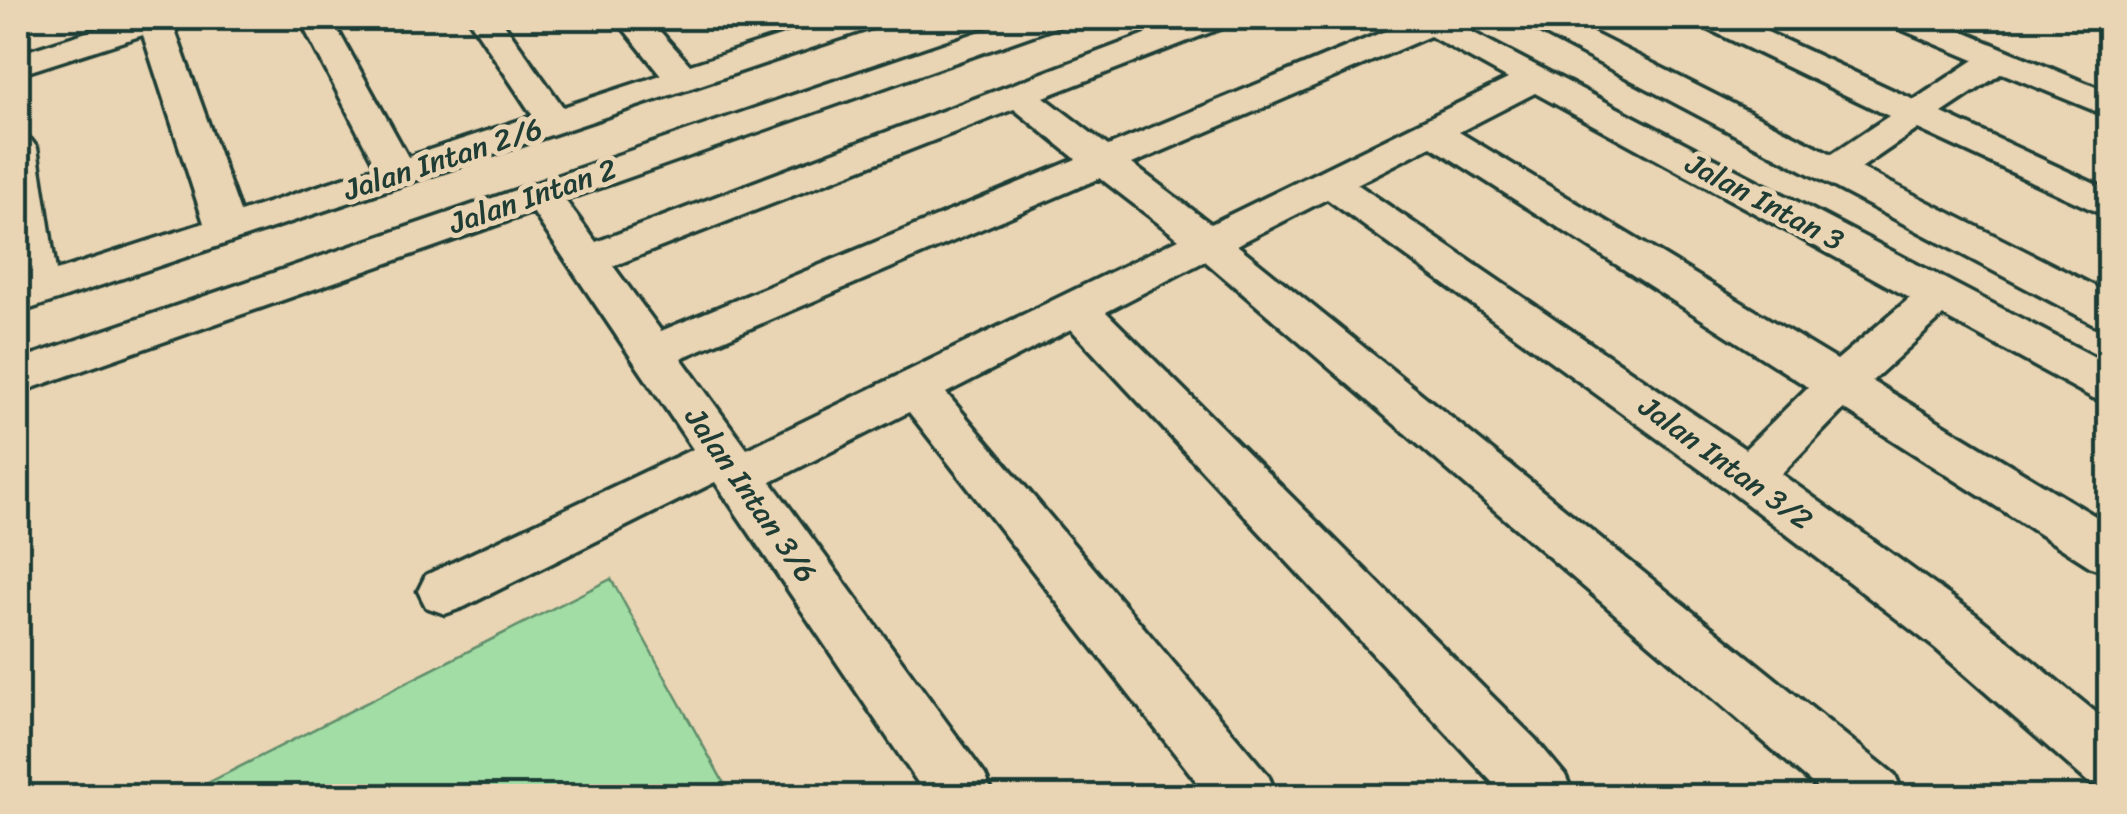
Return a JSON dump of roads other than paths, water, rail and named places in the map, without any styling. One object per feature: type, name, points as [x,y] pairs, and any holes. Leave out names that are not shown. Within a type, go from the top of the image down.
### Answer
[{"type":"street","points":[[315,18],[398,173]]},
{"type":"street","points":[[484,18],[555,122]]},
{"type":"street","points":[[631,18],[684,80]]},
{"type":"street","name":"Jalan Intan 2/6","points":[[28,296],[684,80],[812,25],[868,18]]},
{"type":"street","name":"Jalan Intan 2","points":[[18,377],[1049,18]]},
{"type":"street","points":[[588,260],[1217,18]]},
{"type":"street","points":[[1539,18],[2110,313]]},
{"type":"street","points":[[1712,18],[2110,206]]},
{"type":"street","points":[[1903,18],[2109,105]]},
{"type":"street","points":[[1956,40],[1992,18]]},
{"type":"street","points":[[18,64],[159,19],[226,230]]},
{"type":"street","points":[[650,354],[1427,20]]},
{"type":"street","name":"Jalan Intan 3","points":[[1427,20],[2110,386]]},
{"type":"street","points":[[812,25],[872,80]]},
{"type":"street","points":[[1831,170],[1999,59]]},
{"type":"street","points":[[444,591],[915,386],[1534,80]]},
{"type":"street","points":[[1017,94],[1208,242],[1872,796]]},
{"type":"street","points":[[1432,131],[2110,552]]},
{"type":"street","points":[[18,148],[28,296]]},
{"type":"street","name":"Jalan Intan 3/2","points":[[1328,182],[1748,477],[1955,631],[2110,762]]},
{"type":"street","name":"Jalan Intan 3/6","points":[[540,193],[963,796]]},
{"type":"street","points":[[1748,477],[1840,382],[1940,295]]},
{"type":"street","points":[[1074,308],[1513,758],[1543,796]]},
{"type":"street","points":[[915,386],[1246,796]]}]
